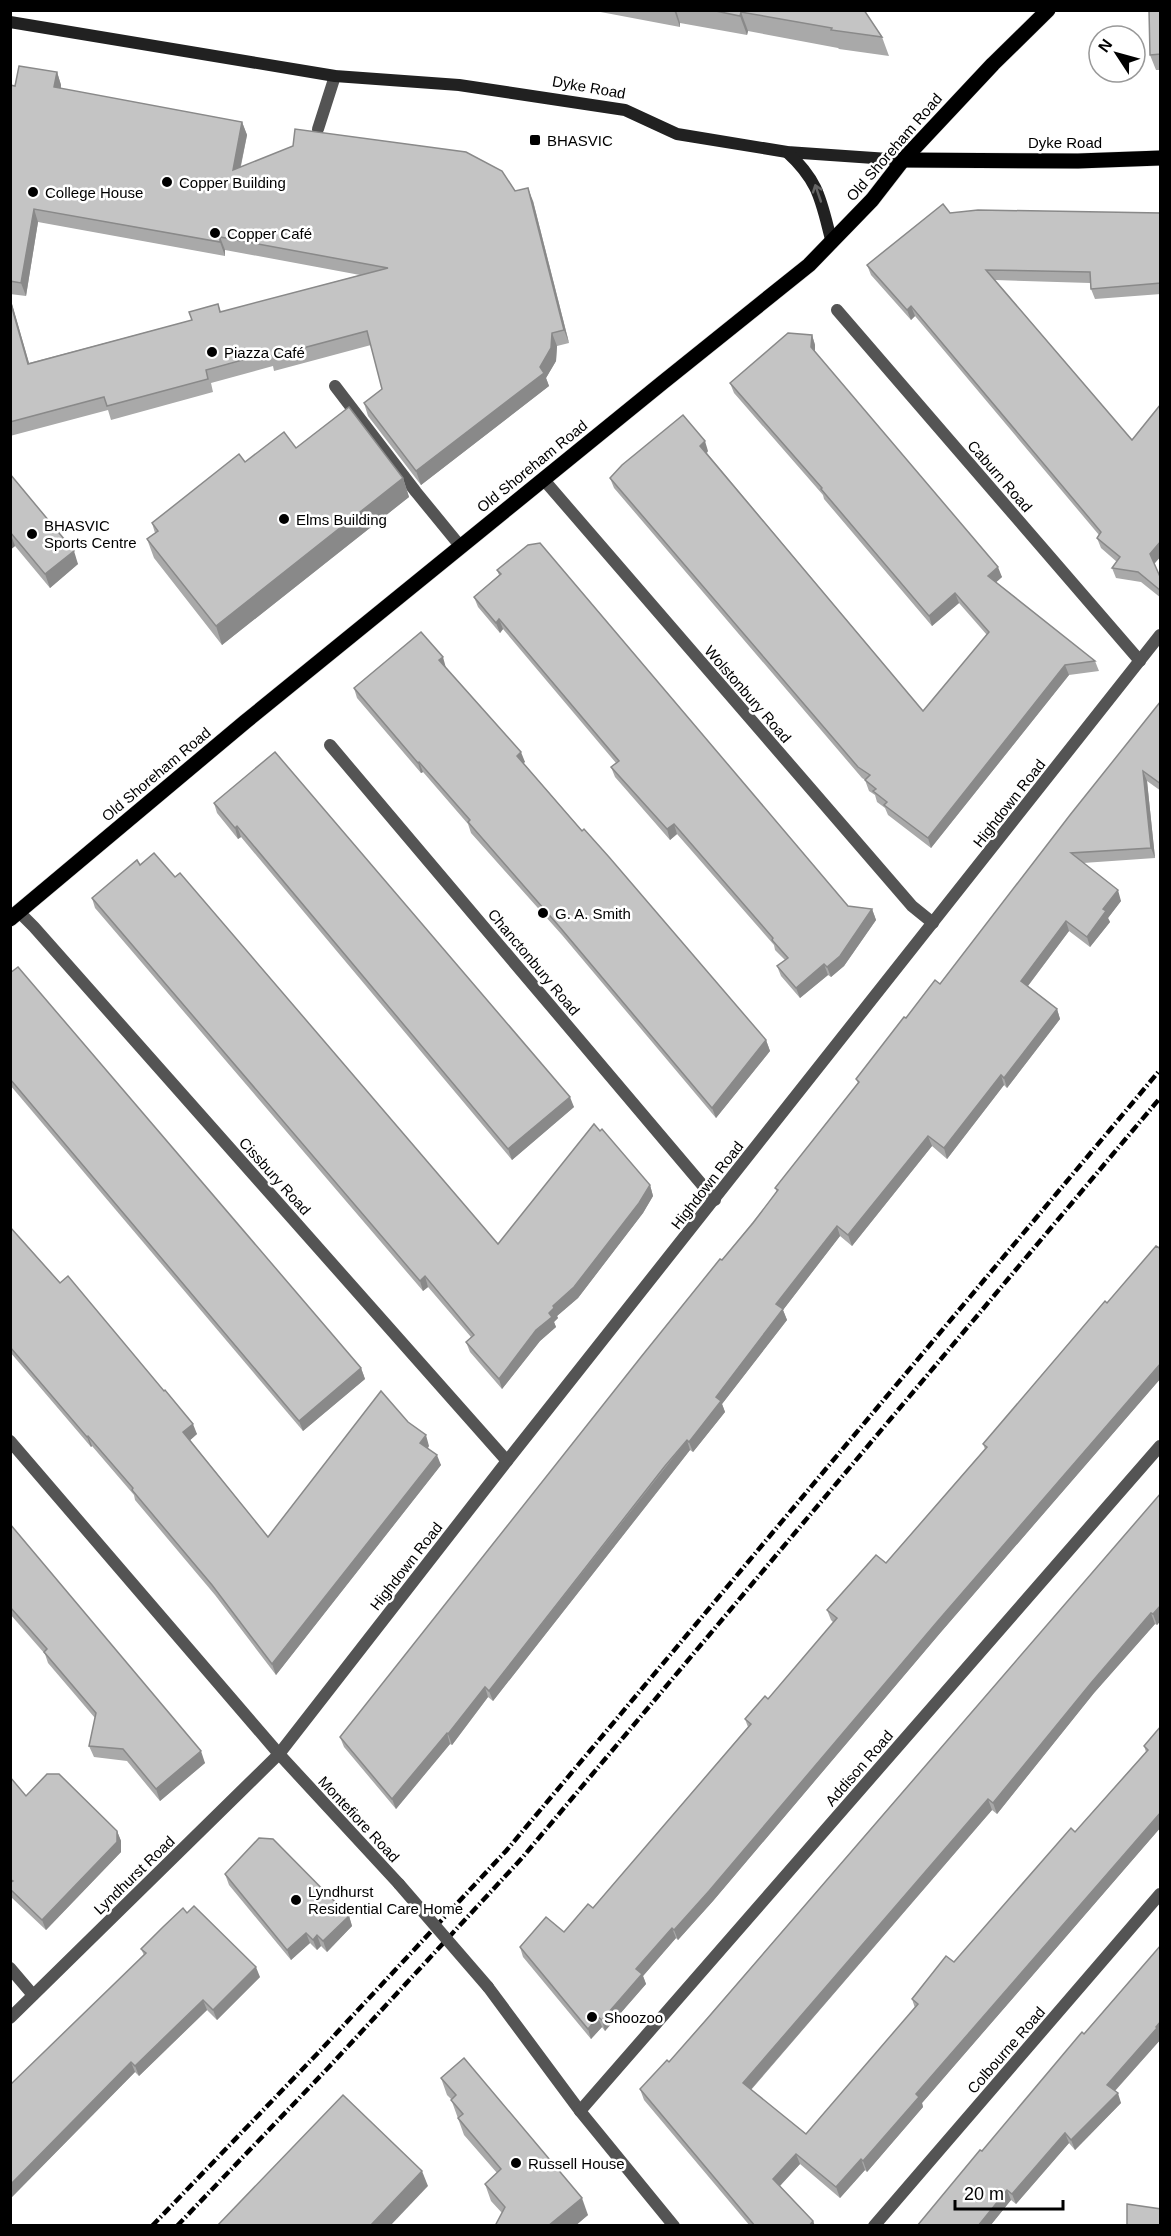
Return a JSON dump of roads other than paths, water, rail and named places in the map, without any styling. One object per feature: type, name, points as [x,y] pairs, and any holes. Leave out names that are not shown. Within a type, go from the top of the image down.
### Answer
[{"type":"main road","name":"Old Shoreham Road","points":[[13,912],[809,265],[872,200],[903,160],[993,63],[1048,10]]},
{"type":"main road","name":"Dyke Road","points":[[903,160],[1078,161],[1161,158]]},
{"type":"street","name":"Dyke Road","points":[[10,22],[335,76],[459,85],[613,108],[624,110],[676,134],[787,152],[903,160]]},
{"type":"street","points":[[318,129],[335,76]]},
{"type":"street","points":[[787,152],[803,167],[814,182],[832,243]]},
{"type":"street","name":"Caburn Road","points":[[837,310],[1140,661]]},
{"type":"street","points":[[335,386],[461,547]]},
{"type":"street","name":"Wolstonbury Road","points":[[544,480],[912,906],[933,923]]},
{"type":"street","name":"Highdown Road","points":[[279,1754],[507,1461],[1161,635]]},
{"type":"street","name":"Chanctonbury Road","points":[[330,745],[715,1200]]},
{"type":"street","name":"Cissbury Road","points":[[13,912],[42,935],[507,1461]]},
{"type":"street","name":"Montefiore Road","points":[[10,1441],[279,1754],[399,1884],[488,1987],[580,2111],[674,2226]]},
{"type":"street","name":"Addison Road","points":[[580,2111],[1161,1446]]},
{"type":"street","name":"Lyndhurst Road","points":[[10,2018],[279,1754]]},
{"type":"street","name":"Colbourne Road","points":[[874,2226],[1161,1894]]},
{"type":"street","points":[[10,1968],[33,1995]]},
{"type":"railway","points":[[152,2226],[317,2054],[506,1851],[1160,1070]]},
{"type":"railway","points":[[177,2226],[328,2068],[522,1858],[1160,1098]]},
{"type":"place","name":"BHASVIC","points":[[535,140]]},
{"type":"place","name":"Copper Building","points":[[167,182]]},
{"type":"place","name":"College House","points":[[33,192]]},
{"type":"place","name":"Copper Café","points":[[215,233]]},
{"type":"place","name":"Piazza Café","points":[[212,352]]},
{"type":"place","name":"Elms Building","points":[[284,519]]},
{"type":"place","name":"BHASVIC Sports Centre","points":[[32,534]]},
{"type":"place","name":"G. A. Smith","points":[[543,913]]},
{"type":"place","name":"Lyndhurst Residential Care Home","points":[[296,1900]]},
{"type":"place","name":"Shoozoo","points":[[592,2017]]},
{"type":"place","name":"Russell House","points":[[516,2163]]}]
